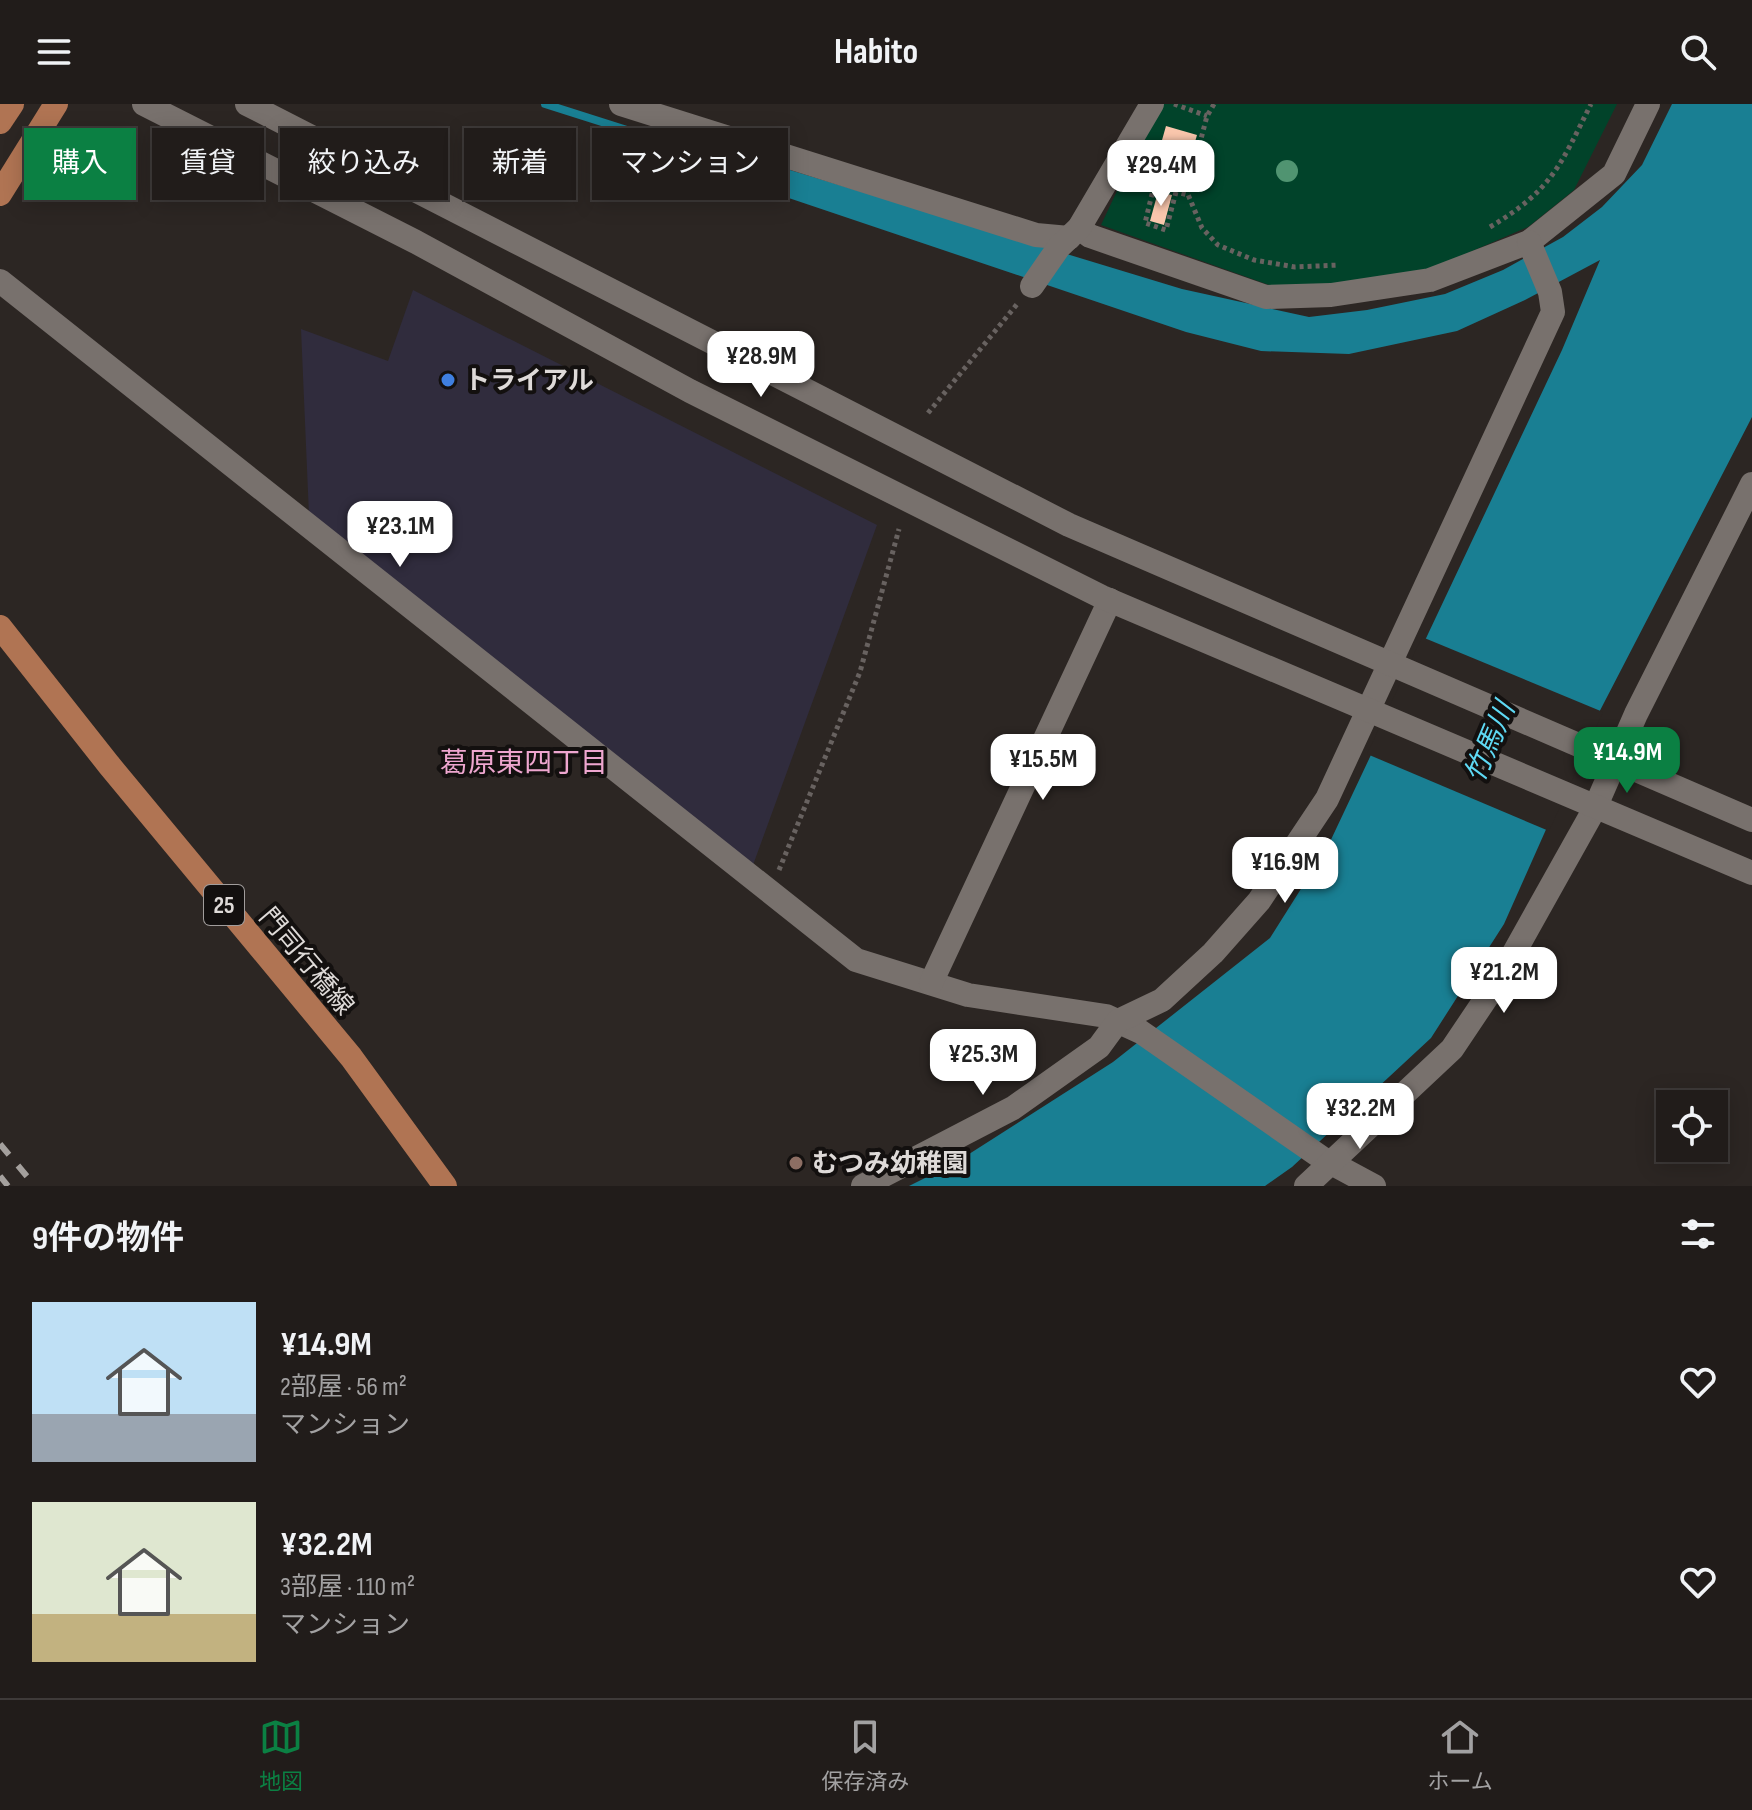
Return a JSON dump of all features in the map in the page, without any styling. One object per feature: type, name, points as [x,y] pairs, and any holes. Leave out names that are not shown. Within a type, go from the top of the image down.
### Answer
[{"type":"main road","points":[[0,122],[12,104]]},
{"type":"main road","points":[[0,194],[56,104]]},
{"type":"main road","name":"門司行橋線","points":[[0,627],[109,765],[351,1057],[445,1186]]},
{"type":"street","points":[[144,104],[416,242],[690,391],[1110,600],[1752,873]]},
{"type":"street","points":[[247,104],[1069,525],[1394,668],[1752,820]]},
{"type":"street","points":[[621,104],[1036,235],[1090,236],[1266,297],[1331,295],[1430,280],[1529,242],[1614,174],[1648,104]]},
{"type":"street","points":[[1032,286],[1069,238],[1152,104]]},
{"type":"street","points":[[863,1186],[1013,1108],[1099,1047],[1118,1021],[1162,1000],[1213,953],[1259,901],[1327,799],[1373,713],[1553,312],[1550,292],[1529,242]]},
{"type":"street","points":[[0,281],[856,960],[968,995],[1106,1016],[1118,1021],[1141,1032],[1328,1161],[1374,1186]]},
{"type":"street","points":[[1306,1186],[1328,1161],[1452,1049],[1501,976],[1752,484]]},
{"type":"street","points":[[931,983],[1110,600]]},
{"type":"path","points":[[1173,104],[1207,116]]},
{"type":"path","points":[[1214,104],[1207,116],[1189,196],[1202,228],[1218,245],[1254,260],[1295,267],[1349,265]]},
{"type":"path","points":[[1485,230],[1544,189],[1562,162],[1591,104]]},
{"type":"path","points":[[1176,192],[1166,230],[1145,223],[1154,186],[1176,192],[1189,196]]},
{"type":"path","points":[[928,413],[1032,286]]},
{"type":"path","points":[[770,894],[860,672],[899,529]]},
{"type":"shaded area","points":[[413,290],[877,525],[753,865],[309,515],[301,329],[388,361]]},
{"type":"green space","points":[[1158,104],[1617,104],[1574,190],[1528,227],[1426,271],[1362,283],[1275,287],[1101,225]]},
{"type":"water","name":"竹馬川","points":[[1672,104],[1752,104],[1752,417],[1592,726],[1504,924],[1431,1038],[1292,1167],[1265,1186],[909,1186],[955,1163],[1113,1062],[1270,938],[1328,846],[1562,350],[1600,260],[1525,300],[1457,331],[1349,354],[1261,351],[1186,332],[788,198],[788,169],[1182,289],[1309,317],[1367,310],[1445,294],[1503,270],[1563,237],[1602,207],[1642,165]]},
{"type":"pier","points":[[1422,637],[1603,712],[1549,831],[1367,754]]},
{"type":"building","points":[[1166,126],[1197,135],[1186,173],[1155,165]]},
{"type":"building","points":[[1158,192],[1172,195],[1164,225],[1150,221]]},
{"type":"waterway","points":[[545,104],[621,128]]},
{"type":"railway","points":[[0,1144],[35,1186]]},
{"type":"railway","points":[[0,1176],[8,1186]]},
{"type":"place","name":"トライアル","points":[[448,380]]},
{"type":"place","name":"むつみ幼稚園","points":[[796,1163]]},
{"type":"district","name":"葛原東四丁目","points":[[524,762]]}]
